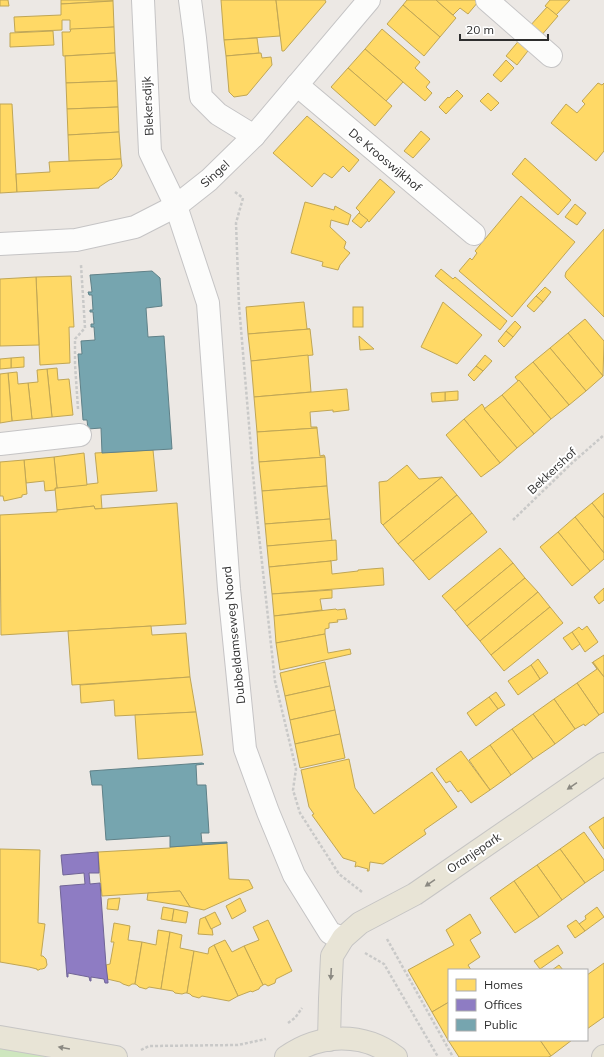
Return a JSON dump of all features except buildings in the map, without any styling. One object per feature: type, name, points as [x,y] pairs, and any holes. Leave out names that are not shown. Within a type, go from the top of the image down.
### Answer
[{"type":"main road","name":"Oranjepark","points":[[343,938],[360,923],[415,894],[604,764]]},
{"type":"main road","points":[[329,1040],[332,956],[343,938]]},
{"type":"main road","points":[[0,1037],[126,1055]]},
{"type":"main road","points":[[286,1057],[310,1044],[344,1039],[360,1040],[374,1044],[396,1057]]},
{"type":"street","name":"Blekersdijk","points":[[143,0],[150,152],[176,206]]},
{"type":"street","points":[[190,0],[200,97],[218,114],[254,136]]},
{"type":"street","name":"Singel","points":[[0,244],[78,240],[135,227],[176,206],[216,174],[254,136],[369,0]]},
{"type":"street","points":[[487,0],[551,56]]},
{"type":"street","name":"De Krooswijkhof","points":[[297,85],[474,234]]},
{"type":"street","name":"Dubbeldamseweg Noord","points":[[176,206],[208,303],[229,589],[245,749],[268,812],[294,876],[330,933],[343,938]]},
{"type":"street","points":[[0,444],[80,435]]},
{"type":"path","points":[[216,174],[224,184],[243,198],[236,222],[240,313],[256,508],[276,681],[296,769],[293,790],[300,813],[339,874],[365,895],[385,935],[453,1057]]},
{"type":"path","points":[[78,240],[84,328],[75,339],[75,364],[80,435]]},
{"type":"path","name":"Bekkershof","points":[[513,520],[572,462],[604,435]]},
{"type":"path","points":[[384,964],[438,1057]]},
{"type":"path","points":[[284,1026],[295,1018],[302,1007]]},
{"type":"path","points":[[126,1055],[149,1046],[238,1045],[268,1038]]},
{"type":"green space","points":[[0,1048],[55,1057],[0,1057]]}]
